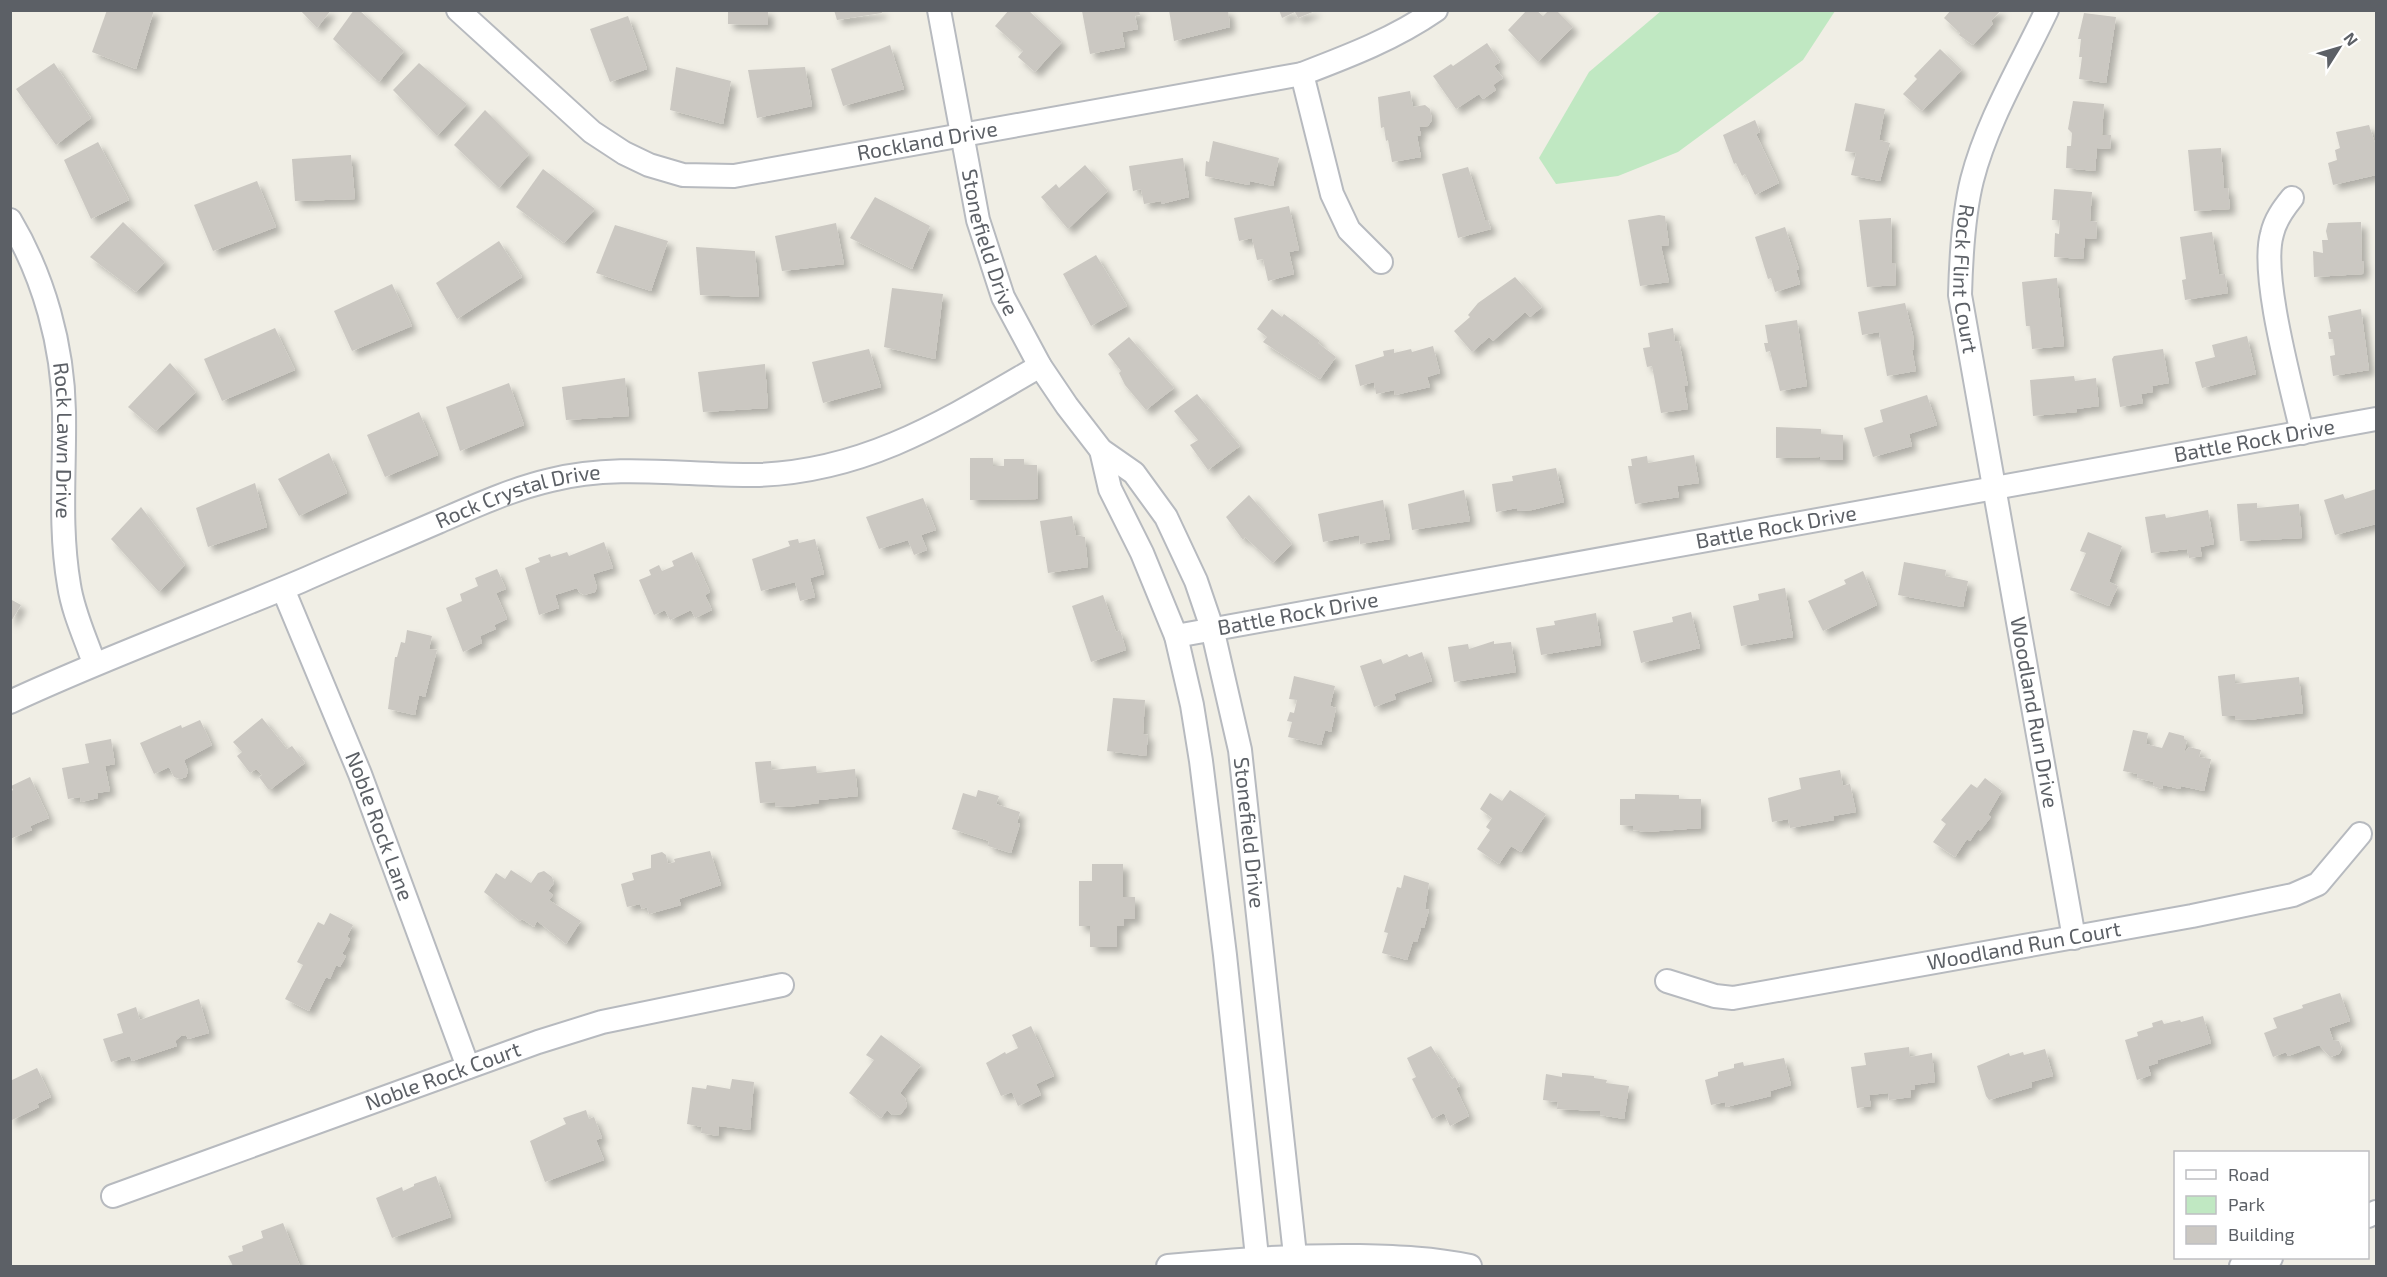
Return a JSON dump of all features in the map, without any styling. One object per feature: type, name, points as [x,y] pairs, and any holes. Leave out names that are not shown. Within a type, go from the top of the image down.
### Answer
[{"type":"street","name":"Rockland Drive","points":[[458,10],[592,132],[624,153],[664,170],[699,176],[734,176],[1302,74],[1368,49],[1414,26],[1436,10]]},
{"type":"street","name":"Stonefield Drive","points":[[939,10],[978,220],[992,268],[1016,326],[1040,366],[1101,450],[1134,473],[1166,517],[1196,581],[1212,628],[1240,750],[1295,1255]]},
{"type":"street","name":"Rock Flint Court","points":[[1995,489],[1962,314],[1961,269],[1975,172],[1988,135],[2047,10]]},
{"type":"street","points":[[1302,74],[1332,194],[1345,224],[1381,262]]},
{"type":"street","points":[[2292,198],[2280,214],[2272,234],[2269,254],[2282,338],[2302,433]]},
{"type":"street","name":"Rock Lawn Drive","points":[[10,220],[42,288],[58,348],[64,411],[62,522],[65,554],[75,611],[94,663]]},
{"type":"street","name":"Rock Crystal Drive","points":[[10,702],[94,663],[283,589],[519,488],[553,479],[635,469],[755,474],[800,470],[843,462],[926,432],[1040,366]]},
{"type":"street","name":"Battle Rock Drive","points":[[1176,636],[2376,419]]},
{"type":"street","name":"Stonefield Drive","points":[[1101,450],[1110,489],[1142,553],[1176,636],[1203,772],[1257,1257]]},
{"type":"street","name":"Woodland Run Drive","points":[[1995,489],[2074,938]]},
{"type":"street","name":"Noble Rock Lane","points":[[283,589],[360,774],[468,1066]]},
{"type":"street","name":"Woodland Run Court","points":[[1666,981],[1715,996],[1732,998],[2192,916],[2303,892],[2318,884],[2360,834]]},
{"type":"street","name":"Noble Rock Court","points":[[113,1196],[468,1066],[602,1022],[782,986]]},
{"type":"street","points":[[1168,1266],[1295,1255],[1358,1261],[1450,1261],[1470,1266]]},
{"type":"street","points":[[2241,1266],[2264,1259]]},
{"type":"green space","points":[[1661,11],[1835,11],[1803,60],[1678,152],[1618,176],[1556,184],[1539,158],[1589,72]]},
{"type":"building","points":[[107,10],[154,10],[136,69],[92,52]]},
{"type":"building","points":[[300,10],[331,10],[317,28]]},
{"type":"building","points":[[354,10],[359,10],[404,51],[379,82],[333,39]]},
{"type":"building","points":[[728,10],[768,10],[768,25],[728,24]]},
{"type":"building","points":[[834,10],[881,10],[882,13],[837,20]]},
{"type":"building","points":[[1009,10],[1028,10],[1062,42],[1035,72],[1018,57],[1023,51],[995,26]]},
{"type":"building","points":[[1139,10],[1140,15],[1135,16],[1138,29],[1122,32],[1125,47],[1090,54],[1082,11]]},
{"type":"building","points":[[1169,10],[1228,10],[1230,27],[1174,41]]},
{"type":"building","points":[[1279,10],[1315,11],[1298,18],[1295,12],[1282,18]]},
{"type":"building","points":[[1527,10],[1536,10],[1543,16],[1549,10],[1556,10],[1573,27],[1538,62],[1508,30]]},
{"type":"building","points":[[1951,10],[2001,10],[1991,21],[1993,24],[1973,45],[1959,35],[1960,33],[1944,18]]},
{"type":"building","points":[[2084,13],[2116,17],[2106,83],[2079,79],[2082,57],[2079,57],[2081,39],[2078,39]]},
{"type":"building","points":[[628,16],[647,69],[610,82],[590,29]]},
{"type":"building","points":[[1487,43],[1500,62],[1494,66],[1503,78],[1493,85],[1496,90],[1483,99],[1479,94],[1456,109],[1433,76],[1451,64],[1453,66]]},
{"type":"building","points":[[890,45],[904,89],[843,106],[831,69]]},
{"type":"building","points":[[1940,49],[1962,70],[1922,111],[1903,94],[1917,79],[1914,76]]},
{"type":"building","points":[[54,63],[91,118],[56,145],[16,89]]},
{"type":"building","points":[[419,63],[467,104],[437,136],[393,90]]},
{"type":"building","points":[[676,67],[731,81],[723,124],[670,110]]},
{"type":"building","points":[[805,67],[812,106],[757,118],[748,70]]},
{"type":"building","points":[[1410,91],[1413,107],[1425,105],[1430,109],[1432,120],[1428,126],[1419,127],[1421,135],[1417,136],[1421,157],[1392,162],[1384,127],[1381,128],[1378,97]]},
{"type":"building","points":[[2073,101],[2104,104],[2102,135],[2111,135],[2110,149],[2097,148],[2095,171],[2066,168],[2067,146],[2071,146],[2072,133],[2068,129]]},
{"type":"building","points":[[1855,103],[1885,109],[1879,140],[1890,143],[1880,181],[1851,175],[1856,153],[1845,151]]},
{"type":"building","points":[[485,110],[529,154],[499,188],[454,145]]},
{"type":"building","points":[[1755,120],[1760,132],[1756,134],[1779,183],[1755,195],[1745,174],[1742,176],[1736,163],[1734,164],[1723,135]]},
{"type":"building","points":[[2369,125],[2376,146],[2376,175],[2333,185],[2328,163],[2337,160],[2335,150],[2340,148],[2336,132]]},
{"type":"building","points":[[1213,141],[1279,158],[1273,186],[1250,181],[1249,185],[1205,176],[1206,161],[1209,162]]},
{"type":"building","points":[[98,142],[129,200],[91,219],[64,160]]},
{"type":"building","points":[[2221,148],[2224,188],[2228,188],[2230,209],[2194,211],[2188,150]]},
{"type":"building","points":[[351,155],[355,199],[295,201],[292,159]]},
{"type":"building","points":[[1183,158],[1189,197],[1161,204],[1161,201],[1144,204],[1141,189],[1133,191],[1129,166]]},
{"type":"building","points":[[1085,165],[1108,191],[1068,229],[1041,197],[1056,184],[1059,188]]},
{"type":"building","points":[[1468,167],[1485,220],[1488,220],[1491,229],[1458,238],[1442,174]]},
{"type":"building","points":[[543,169],[595,209],[564,243],[516,207]]},
{"type":"building","points":[[257,181],[276,227],[213,251],[194,205]]},
{"type":"building","points":[[2054,189],[2092,192],[2090,221],[2097,222],[2096,239],[2085,238],[2083,259],[2054,257],[2055,233],[2059,234],[2060,220],[2052,220]]},
{"type":"building","points":[[875,197],[930,226],[912,269],[850,238]]},
{"type":"building","points":[[1289,206],[1299,250],[1289,252],[1294,274],[1268,281],[1263,259],[1257,260],[1252,238],[1239,241],[1234,218]]},
{"type":"building","points":[[1665,216],[1669,245],[1661,246],[1669,282],[1640,286],[1628,220]]},
{"type":"building","points":[[1891,218],[1892,263],[1895,263],[1896,285],[1867,287],[1859,220]]},
{"type":"building","points":[[123,222],[165,262],[136,292],[90,257]]},
{"type":"building","points":[[2361,222],[2363,274],[2314,277],[2313,251],[2323,253],[2322,240],[2328,240],[2326,231],[2328,223]]},
{"type":"building","points":[[836,223],[844,264],[782,271],[775,236]]},
{"type":"building","points":[[615,225],[668,241],[651,291],[596,273]]},
{"type":"building","points":[[1785,227],[1799,269],[1796,270],[1800,284],[1775,292],[1771,278],[1768,279],[1755,237]]},
{"type":"building","points":[[2212,232],[2219,275],[2225,274],[2228,293],[2185,300],[2182,280],[2186,279],[2180,237]]},
{"type":"building","points":[[499,241],[522,277],[457,319],[436,283]]},
{"type":"building","points":[[696,247],[755,251],[759,297],[700,295]]},
{"type":"building","points":[[1096,255],[1127,306],[1091,326],[1063,274]]},
{"type":"building","points":[[1515,277],[1542,307],[1530,317],[1525,312],[1493,341],[1489,337],[1472,352],[1454,331],[1470,317],[1468,315],[1478,303]]},
{"type":"building","points":[[2057,278],[2064,346],[2032,349],[2030,326],[2026,326],[2022,282]]},
{"type":"building","points":[[392,284],[412,326],[352,351],[334,311]]},
{"type":"building","points":[[892,288],[943,294],[935,359],[884,347]]},
{"type":"building","points":[[1905,303],[1913,335],[1914,349],[1912,350],[1916,371],[1887,376],[1879,332],[1862,335],[1858,312]]},
{"type":"building","points":[[1272,309],[1282,317],[1284,314],[1320,341],[1318,343],[1336,357],[1320,379],[1263,342],[1267,337],[1257,329]]},
{"type":"building","points":[[2361,309],[2369,370],[2333,376],[2330,356],[2335,355],[2333,339],[2329,339],[2328,332],[2331,332],[2328,316]]},
{"type":"building","points":[[1797,320],[1807,386],[1780,391],[1770,351],[1766,352],[1764,343],[1768,343],[1765,325]]},
{"type":"building","points":[[275,328],[295,370],[222,401],[204,359]]},
{"type":"building","points":[[1673,328],[1675,342],[1679,341],[1688,386],[1684,386],[1688,409],[1661,413],[1652,366],[1647,367],[1643,348],[1650,347],[1648,333]]},
{"type":"building","points":[[2247,336],[2256,374],[2202,388],[2195,362],[2215,357],[2212,345]]},
{"type":"building","points":[[1129,337],[1174,388],[1146,410],[1125,385],[1119,373],[1121,371],[1108,354]]},
{"type":"building","points":[[1433,346],[1440,373],[1427,377],[1430,387],[1395,395],[1394,390],[1376,394],[1374,382],[1360,386],[1355,365],[1384,356],[1383,351],[1394,349],[1394,353],[1411,349],[1412,352]]},
{"type":"building","points":[[869,349],[881,387],[823,403],[812,362]]},
{"type":"building","points":[[2163,349],[2169,383],[2152,386],[2153,392],[2141,394],[2143,403],[2120,407],[2112,359],[2114,356]]},
{"type":"building","points":[[170,363],[196,392],[156,431],[128,407]]},
{"type":"building","points":[[765,364],[768,408],[703,412],[698,372]]},
{"type":"building","points":[[2074,376],[2075,381],[2096,378],[2099,406],[2076,409],[2077,412],[2033,416],[2030,380]]},
{"type":"building","points":[[625,378],[629,416],[566,420],[562,387]]},
{"type":"building","points":[[509,383],[524,425],[460,451],[446,407]]},
{"type":"building","points":[[1197,394],[1240,446],[1208,470],[1190,445],[1198,440],[1174,411]]},
{"type":"building","points":[[1927,395],[1937,425],[1909,434],[1912,446],[1873,457],[1864,428],[1883,422],[1880,410]]},
{"type":"building","points":[[419,412],[438,455],[385,477],[367,435]]},
{"type":"building","points":[[1776,427],[1821,429],[1821,434],[1843,435],[1843,460],[1820,460],[1820,457],[1776,458]]},
{"type":"building","points":[[329,453],[347,493],[299,516],[278,479]]},
{"type":"building","points":[[1694,455],[1699,483],[1677,486],[1679,497],[1635,504],[1628,466],[1632,466],[1631,459],[1647,456],[1648,463]]},
{"type":"building","points":[[970,458],[993,458],[993,466],[1004,466],[1004,459],[1024,459],[1024,465],[1037,465],[1038,499],[970,500]]},
{"type":"building","points":[[1556,468],[1564,502],[1532,510],[1517,511],[1517,508],[1496,512],[1492,484],[1513,481],[1512,476]]},
{"type":"building","points":[[255,483],[267,527],[208,547],[196,508]]},
{"type":"building","points":[[2376,489],[2376,524],[2335,535],[2324,500],[2343,494],[2345,499]]},
{"type":"building","points":[[1464,490],[1470,521],[1412,530],[1408,504]]},
{"type":"building","points":[[1249,495],[1292,544],[1273,563],[1245,537],[1243,540],[1226,517]]},
{"type":"building","points":[[923,498],[936,530],[921,535],[927,550],[914,555],[908,540],[879,549],[866,517]]},
{"type":"building","points":[[1383,500],[1390,539],[1360,544],[1359,535],[1323,542],[1318,514]]},
{"type":"building","points":[[2257,503],[2257,508],[2299,504],[2302,538],[2240,541],[2237,504]]},
{"type":"building","points":[[141,507],[185,565],[159,592],[111,539]]},
{"type":"building","points":[[2208,510],[2214,544],[2200,547],[2202,556],[2189,558],[2187,549],[2151,553],[2145,517],[2165,514],[2166,518]]},
{"type":"building","points":[[1072,516],[1076,535],[1085,537],[1088,567],[1048,573],[1040,521]]},
{"type":"building","points":[[2088,532],[2122,546],[2109,582],[2118,586],[2109,606],[2070,590],[2086,553],[2080,551]]},
{"type":"building","points":[[798,539],[799,543],[815,539],[824,574],[810,578],[815,597],[800,601],[795,582],[761,591],[752,559],[790,546],[788,541]]},
{"type":"building","points":[[604,542],[613,568],[593,574],[597,587],[595,592],[584,595],[577,588],[555,595],[559,608],[539,615],[525,568],[540,562],[538,558],[550,554],[551,557],[567,552],[569,556]]},
{"type":"building","points":[[692,552],[710,592],[705,595],[712,610],[695,618],[691,610],[670,620],[665,610],[654,615],[639,580],[651,575],[649,570],[659,565],[662,571],[674,566],[672,561]]},
{"type":"building","points":[[1904,562],[1946,570],[1945,576],[1968,581],[1963,607],[1898,595]]},
{"type":"building","points":[[497,569],[506,589],[496,593],[507,619],[494,625],[496,629],[480,636],[482,643],[463,652],[446,608],[462,601],[460,594],[478,586],[475,578]]},
{"type":"building","points":[[1863,571],[1877,605],[1823,631],[1808,601],[1846,584],[1844,580]]},
{"type":"building","points":[[1785,588],[1793,637],[1741,646],[1733,606],[1759,600],[1758,594]]},
{"type":"building","points":[[1103,595],[1116,632],[1120,630],[1126,650],[1091,662],[1072,606]]},
{"type":"building","points":[[10,599],[21,605],[10,623]]},
{"type":"building","points":[[1691,612],[1700,648],[1641,663],[1633,631],[1673,622],[1672,617]]},
{"type":"building","points":[[1596,613],[1601,645],[1541,655],[1536,628],[1555,625],[1554,621]]},
{"type":"building","points":[[407,630],[432,636],[429,649],[437,650],[425,697],[419,695],[415,715],[388,709],[395,657],[397,657],[401,642],[405,643]]},
{"type":"building","points":[[1494,641],[1494,644],[1511,642],[1516,672],[1454,682],[1448,647],[1468,644],[1469,649]]},
{"type":"building","points":[[1422,652],[1432,681],[1394,694],[1396,699],[1374,707],[1360,666],[1381,659],[1383,664],[1407,654],[1409,657]]},
{"type":"building","points":[[2235,674],[2235,684],[2299,677],[2303,713],[2249,720],[2235,719],[2235,716],[2222,716],[2218,676]]},
{"type":"building","points":[[1294,676],[1335,686],[1330,706],[1336,708],[1331,732],[1325,730],[1321,745],[1288,737],[1292,722],[1287,721],[1290,712],[1294,713],[1297,700],[1289,699]]},
{"type":"building","points":[[1113,698],[1145,700],[1143,734],[1148,735],[1146,756],[1107,751]]},
{"type":"building","points":[[262,718],[287,749],[292,746],[305,763],[271,789],[268,789],[259,777],[262,775],[256,769],[250,773],[237,756],[242,752],[233,742]]},
{"type":"building","points":[[200,720],[212,745],[184,760],[188,771],[186,777],[180,779],[174,777],[169,767],[154,774],[140,743],[181,725],[182,728]]},
{"type":"building","points":[[2133,730],[2148,733],[2146,744],[2162,748],[2169,732],[2184,736],[2187,740],[2184,753],[2189,747],[2201,750],[2199,757],[2211,759],[2204,791],[2163,785],[2162,789],[2153,786],[2154,782],[2137,778],[2138,774],[2123,771]]},
{"type":"building","points":[[111,739],[115,764],[105,766],[110,791],[97,793],[98,798],[81,802],[80,797],[68,799],[62,768],[89,763],[85,744]]},
{"type":"building","points":[[771,761],[772,770],[816,766],[817,773],[855,769],[858,796],[819,800],[819,803],[788,807],[775,806],[775,802],[760,803],[755,762]]},
{"type":"building","points":[[1840,770],[1843,786],[1850,784],[1856,812],[1833,816],[1834,820],[1790,828],[1788,819],[1772,822],[1768,798],[1801,789],[1799,778]]},
{"type":"building","points":[[30,777],[49,818],[30,826],[32,830],[10,839],[10,792],[13,790],[11,786]]},
{"type":"building","points":[[1985,778],[2002,791],[1988,815],[1991,817],[1980,831],[1978,829],[1970,841],[1967,839],[1955,857],[1933,842],[1946,824],[1941,820],[1971,784],[1977,788]]},
{"type":"building","points":[[978,790],[999,796],[996,804],[1020,812],[1017,823],[1020,824],[1011,853],[988,846],[989,841],[952,829],[963,793],[976,797]]},
{"type":"building","points":[[1510,790],[1546,814],[1521,852],[1511,846],[1499,864],[1477,849],[1490,830],[1486,827],[1492,818],[1480,809],[1490,793],[1502,801]]},
{"type":"building","points":[[1635,794],[1679,795],[1679,799],[1701,799],[1701,828],[1646,832],[1633,830],[1633,826],[1620,825],[1620,799],[1635,799]]},
{"type":"building","points":[[710,851],[721,885],[679,899],[681,905],[649,914],[647,907],[642,909],[640,904],[627,907],[621,884],[634,880],[632,873],[651,868],[651,855],[662,852],[666,855],[668,864],[675,862],[674,859]]},
{"type":"building","points":[[1092,864],[1123,864],[1123,897],[1135,897],[1135,919],[1124,919],[1124,926],[1117,926],[1117,947],[1090,947],[1090,926],[1079,926],[1079,881],[1092,881]]},
{"type":"building","points":[[511,870],[531,883],[538,873],[544,871],[552,877],[554,883],[548,891],[553,895],[549,900],[581,921],[566,944],[537,921],[534,927],[522,919],[520,921],[484,892],[496,873],[505,879]]},
{"type":"building","points":[[1404,875],[1429,883],[1425,909],[1429,910],[1424,928],[1421,928],[1417,942],[1413,941],[1407,960],[1382,953],[1388,933],[1384,932],[1397,887],[1401,888]]},
{"type":"building","points":[[330,913],[353,925],[347,937],[350,939],[342,954],[346,956],[340,967],[336,965],[330,979],[326,977],[309,1011],[285,999],[303,965],[297,962],[318,922],[324,925]]},
{"type":"building","points":[[2340,993],[2350,1021],[2329,1028],[2333,1040],[2339,1041],[2342,1049],[2339,1054],[2330,1057],[2319,1045],[2288,1056],[2286,1052],[2273,1057],[2264,1033],[2277,1028],[2273,1018],[2303,1008],[2302,1005]]},
{"type":"building","points":[[199,999],[209,1033],[188,1039],[186,1035],[181,1036],[175,1041],[177,1046],[132,1061],[130,1056],[111,1062],[103,1039],[123,1033],[117,1014],[136,1007],[140,1020]]},
{"type":"building","points":[[2203,1016],[2211,1043],[2158,1060],[2158,1063],[2148,1066],[2151,1075],[2137,1080],[2125,1040],[2138,1036],[2137,1032],[2153,1027],[2152,1023],[2162,1020],[2164,1024],[2180,1020],[2181,1022]]},
{"type":"building","points":[[1031,1026],[1054,1076],[1036,1084],[1041,1095],[1018,1106],[1012,1092],[1001,1096],[986,1063],[1005,1052],[1006,1054],[1018,1048],[1012,1035]]},
{"type":"building","points":[[881,1035],[921,1065],[900,1093],[905,1098],[907,1106],[901,1114],[892,1115],[887,1110],[881,1118],[849,1093],[874,1060],[866,1055]]},
{"type":"building","points":[[1431,1046],[1452,1079],[1455,1077],[1460,1086],[1456,1088],[1469,1116],[1450,1126],[1444,1113],[1432,1119],[1412,1079],[1416,1077],[1407,1058]]},
{"type":"building","points":[[1909,1047],[1910,1057],[1932,1053],[1935,1082],[1914,1085],[1915,1089],[1910,1090],[1911,1097],[1889,1100],[1888,1093],[1869,1095],[1871,1106],[1857,1108],[1851,1067],[1866,1065],[1864,1053]]},
{"type":"building","points":[[2045,1049],[2053,1076],[2031,1082],[2032,1087],[1989,1100],[1977,1066],[2009,1053],[2010,1056],[2023,1052],[2024,1055]]},
{"type":"building","points":[[1784,1058],[1791,1085],[1770,1091],[1771,1096],[1726,1107],[1725,1102],[1711,1105],[1705,1080],[1718,1076],[1718,1072],[1734,1068],[1734,1064],[1743,1062],[1744,1066]]},
{"type":"building","points":[[37,1068],[51,1097],[37,1104],[39,1107],[10,1121],[10,1081]]},
{"type":"building","points":[[1562,1073],[1594,1076],[1594,1078],[1607,1080],[1606,1083],[1629,1086],[1624,1119],[1600,1115],[1600,1111],[1557,1109],[1558,1102],[1543,1100],[1546,1074],[1562,1077]]},
{"type":"building","points":[[732,1079],[754,1082],[750,1130],[719,1126],[718,1136],[701,1133],[702,1127],[687,1124],[692,1087],[706,1089],[707,1085],[730,1089]]},
{"type":"building","points":[[586,1110],[589,1119],[594,1117],[602,1138],[596,1140],[604,1160],[545,1182],[530,1141],[566,1124],[563,1118]]},
{"type":"building","points":[[436,1176],[451,1217],[392,1238],[376,1198],[402,1187],[403,1191],[414,1184]]},
{"type":"building","points":[[283,1223],[300,1266],[233,1266],[228,1256],[243,1251],[242,1246],[263,1238],[261,1231]]}]
